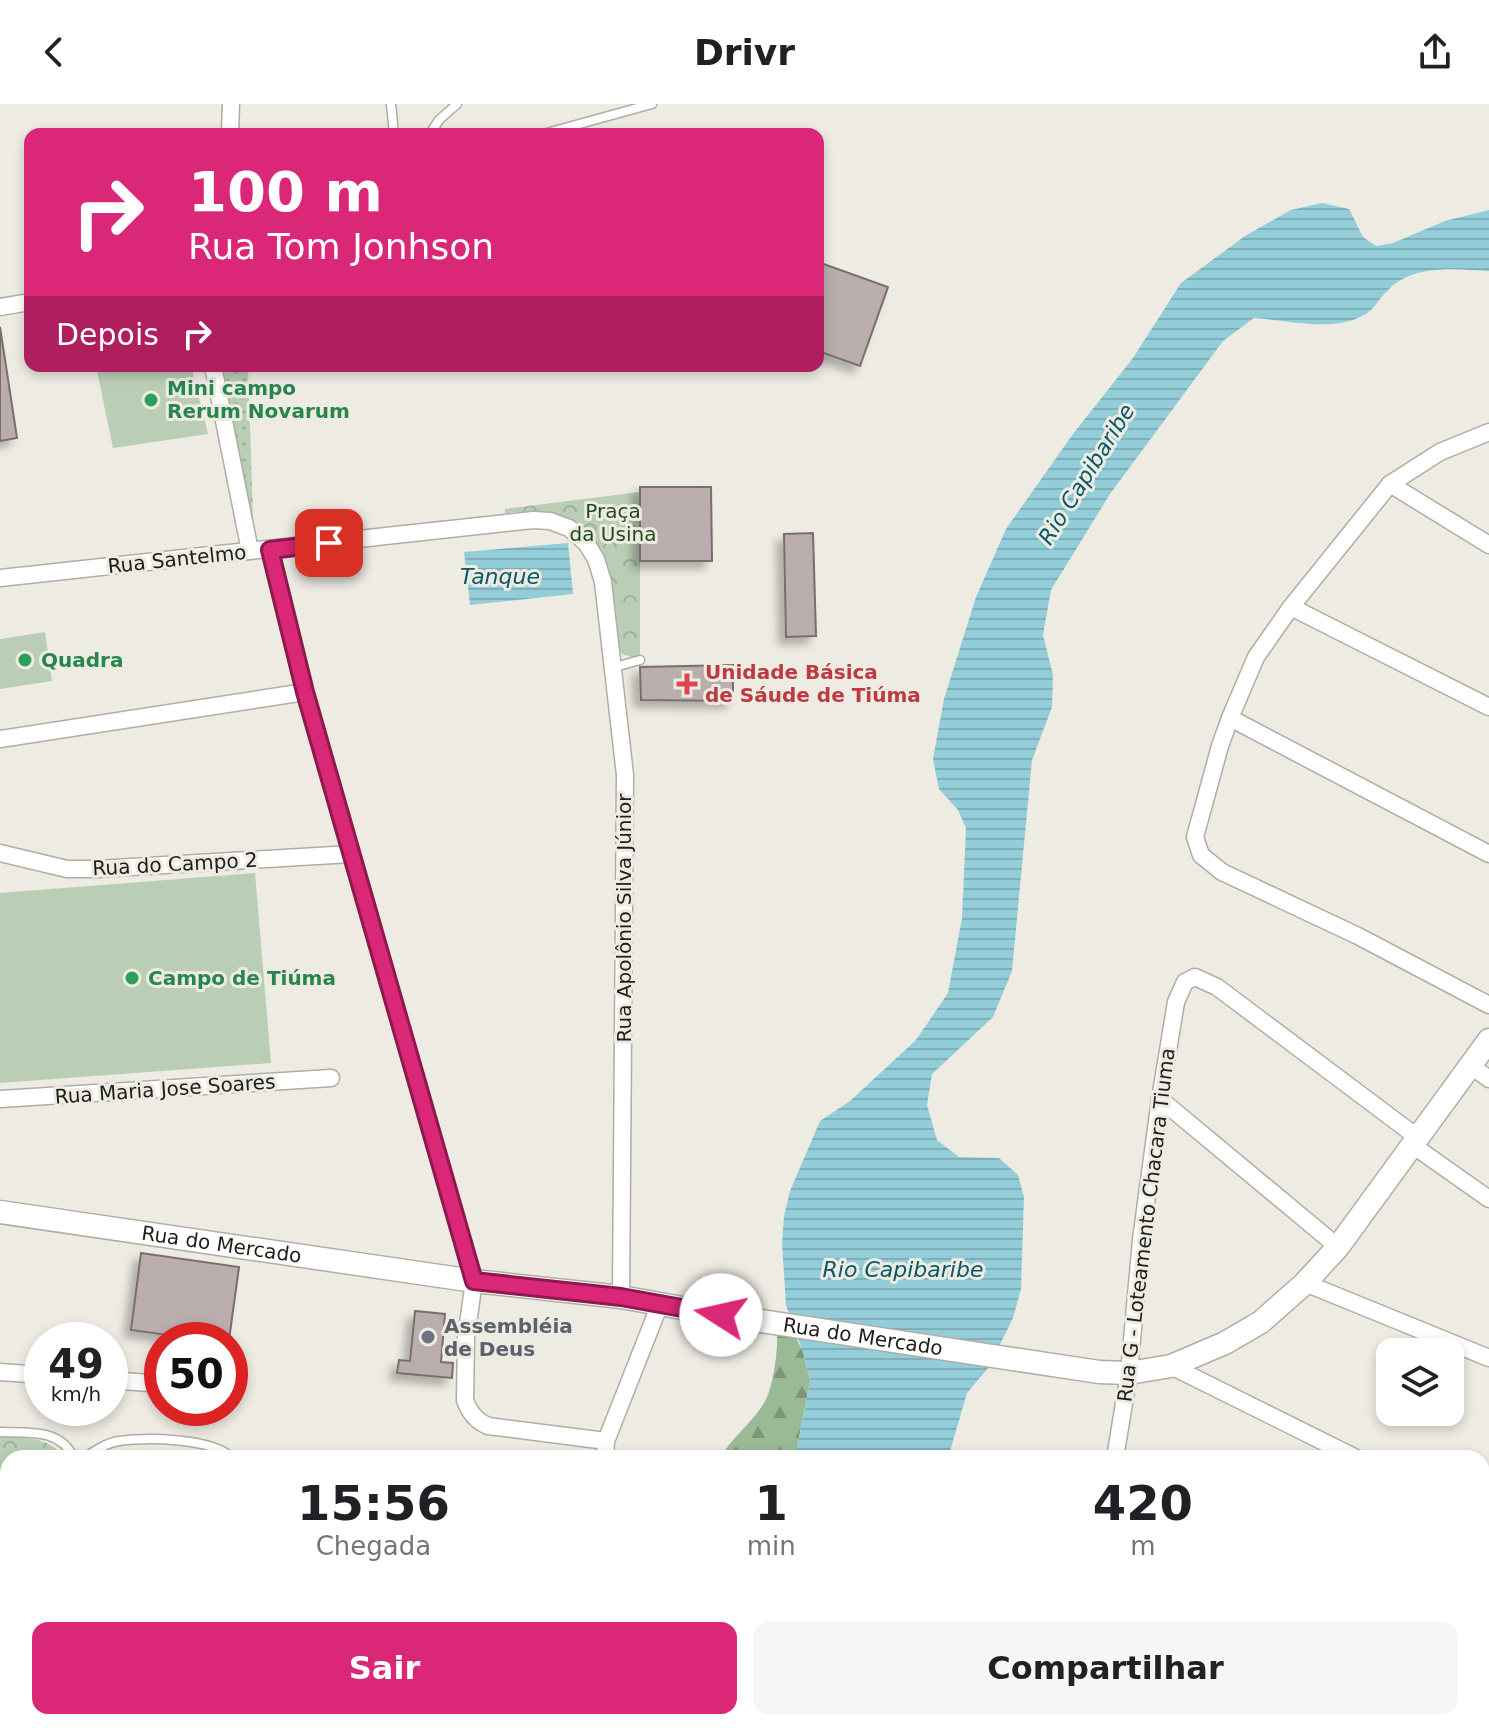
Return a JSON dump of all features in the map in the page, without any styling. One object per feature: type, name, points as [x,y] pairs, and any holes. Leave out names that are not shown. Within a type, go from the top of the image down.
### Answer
[{"type":"main road","name":"Rua do Mercado","points":[[0,1212],[474,1281],[621,1297],[1099,1372],[1129,1373],[1171,1366],[1225,1343],[1261,1322],[1305,1283],[1338,1247],[1489,1040]]},
{"type":"street","points":[[230,128],[231,104]]},
{"type":"street","points":[[0,307],[24,303]]},
{"type":"street","points":[[214,372],[250,551]]},
{"type":"street","points":[[1489,432],[1440,452],[1390,484],[1291,607],[1256,657],[1230,718],[1195,837],[1201,855],[1222,872],[1358,936],[1489,1005]]},
{"type":"street","points":[[1390,484],[1489,545]]},
{"type":"street","name":"Rua Santelmo","points":[[0,578],[533,520],[550,521],[569,528],[586,543]]},
{"type":"street","name":"Rua Apolônio Silva Júnior","points":[[586,543],[596,559],[603,582],[625,775],[621,1297]]},
{"type":"street","points":[[270,550],[305,692],[474,1281],[466,1338],[465,1400],[468,1409],[480,1423],[488,1426],[605,1450],[660,1304]]},
{"type":"street","points":[[1291,607],[1489,707]]},
{"type":"street","points":[[0,739],[305,692]]},
{"type":"street","points":[[1230,718],[1489,854]]},
{"type":"street","name":"Rua do Campo 2","points":[[0,853],[67,869],[351,854]]},
{"type":"street","name":"Rua G - Loteamento Chacara Tiuma","points":[[1116,1450],[1129,1373],[1136,1280],[1160,1099],[1180,988],[1185,982],[1195,977],[1217,987],[1414,1140]]},
{"type":"street","points":[[1470,1065],[1489,1079]]},
{"type":"street","name":"Rua Maria Jose Soares","points":[[0,1099],[331,1078]]},
{"type":"street","points":[[1160,1099],[1338,1247]]},
{"type":"street","points":[[1414,1140],[1489,1199]]},
{"type":"street","points":[[1305,1283],[1489,1358]]},
{"type":"street","points":[[1171,1366],[1340,1450]]},
{"type":"street","points":[[0,1372],[24,1374]]},
{"type":"lane","points":[[391,104],[393,128]]},
{"type":"lane","points":[[434,128],[457,104]]},
{"type":"lane","points":[[565,128],[652,104]]},
{"type":"lane","points":[[615,667],[640,660]]},
{"type":"lane","points":[[0,1432],[47,1434],[63,1442],[68,1450]]},
{"type":"lane","points":[[100,1450],[117,1441],[145,1439],[181,1441],[223,1450]]},
{"type":"green space","name":"Mini campo Rerum Novarum","points":[[97,372],[192,372],[208,434],[113,448]]},
{"type":"green space","points":[[248,372],[253,518],[221,373]]},
{"type":"green space","name":"Praça da Usina","points":[[640,492],[640,660],[622,654],[616,641],[591,537],[576,522],[545,511],[505,513],[505,509]]},
{"type":"green space","name":"Quadra","points":[[45,632],[52,681],[0,689],[0,639]]},
{"type":"green space","name":"Campo de Tiúma","points":[[255,873],[271,1063],[0,1083],[0,893]]},
{"type":"green space","points":[[777,1335],[795,1335],[810,1381],[797,1450],[725,1450],[767,1397]]},
{"type":"green space","points":[[0,1436],[28,1438],[44,1442],[57,1450],[0,1450]]},
{"type":"water","name":"Rio Capibaribe","points":[[1322,203],[1349,209],[1363,237],[1376,246],[1393,243],[1445,221],[1489,210],[1489,271],[1436,270],[1411,275],[1389,289],[1366,313],[1341,323],[1254,318],[1223,341],[1110,494],[1051,590],[1043,635],[1053,675],[1052,707],[1032,760],[1012,971],[993,1017],[932,1074],[927,1105],[937,1140],[959,1157],[999,1158],[1018,1175],[1024,1197],[1021,1289],[1013,1318],[989,1367],[967,1393],[950,1450],[797,1450],[810,1381],[786,1305],[782,1244],[784,1216],[790,1191],[820,1121],[850,1101],[916,1040],[948,993],[962,918],[966,828],[958,810],[939,789],[933,759],[944,699],[976,597],[1006,529],[1073,434],[1133,358],[1181,283],[1245,236],[1291,210]]},
{"type":"water","name":"Tanque","points":[[568,543],[573,594],[470,605],[464,552]]},
{"type":"building","points":[[824,264],[888,287],[860,366],[824,353]]},
{"type":"building","points":[[0,327],[17,438],[0,441]]},
{"type":"building","points":[[640,487],[711,487],[712,561],[640,561]]},
{"type":"building","points":[[813,533],[816,636],[786,637],[784,534]]},
{"type":"building","name":"Unidade Básica de Sáude de Tiúma","points":[[733,665],[733,701],[641,700],[640,667]]},
{"type":"building","points":[[141,1253],[239,1267],[231,1322],[144,1322],[144,1332],[131,1330]]},
{"type":"building","name":"Assembléia de Deus","points":[[415,1311],[445,1314],[441,1362],[453,1363],[452,1378],[397,1373],[399,1360],[410,1361]]},
{"type":"place","name":"Mini campo Rerum Novarum","points":[[151,400]]},
{"type":"place","name":"Quadra","points":[[25,660]]},
{"type":"place","name":"Unidade Básica de Sáude de Tiúma","points":[[687,684]]},
{"type":"place","name":"Campo de Tiúma","points":[[132,978]]},
{"type":"place","name":"Assembléia de Deus","points":[[428,1337]]},
{"type":"route","points":[[329,543],[270,550],[305,692],[474,1281],[621,1297],[721,1315]]}]
